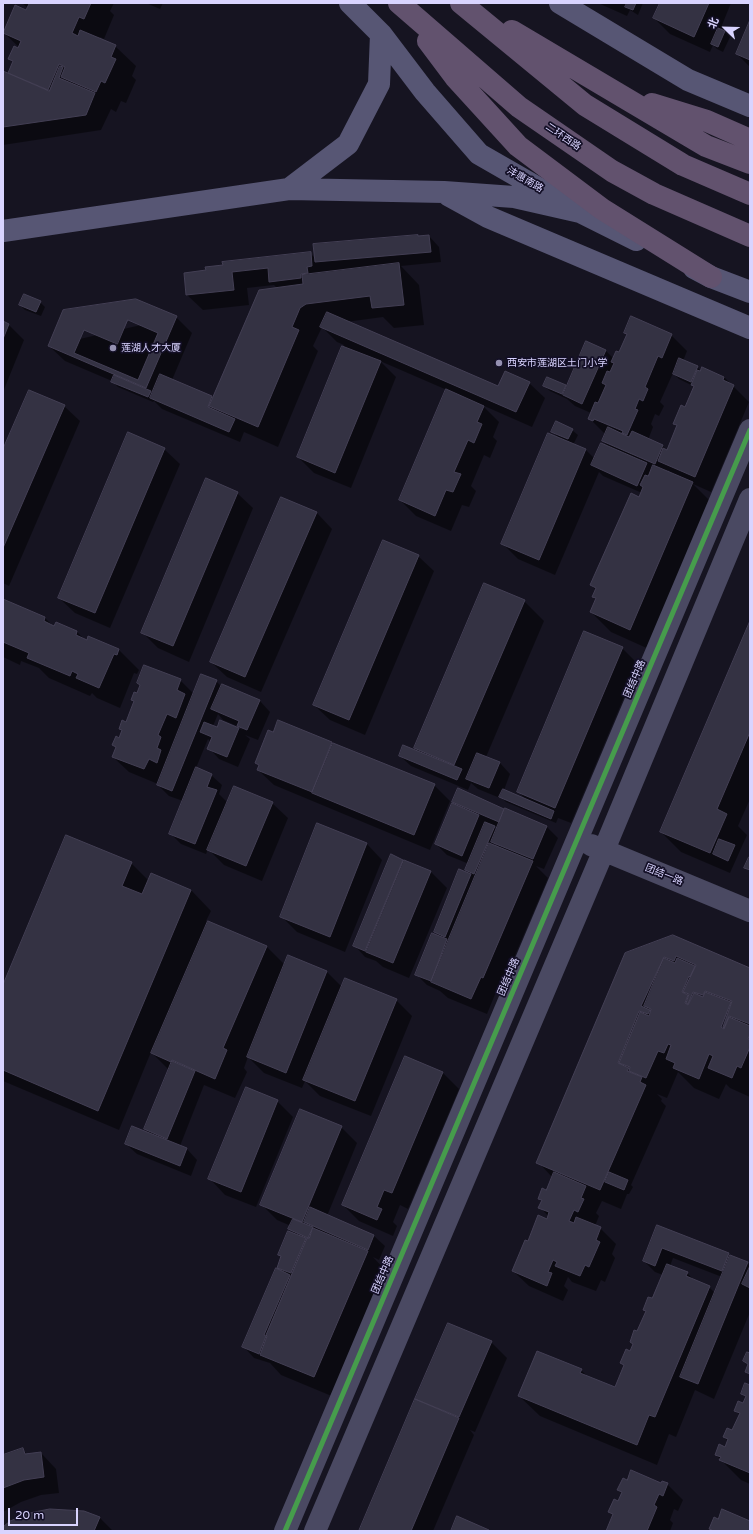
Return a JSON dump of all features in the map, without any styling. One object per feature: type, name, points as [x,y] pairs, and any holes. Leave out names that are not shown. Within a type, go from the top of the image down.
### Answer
[{"type":"highway","points":[[461,3],[585,105],[683,165],[750,194]]},
{"type":"highway","points":[[466,3],[706,146],[750,163]]},
{"type":"highway","points":[[400,5],[455,77],[518,146],[602,209],[711,277]]},
{"type":"highway","name":"二环西路","points":[[400,5],[519,107],[612,171],[654,194],[750,236]]},
{"type":"highway","points":[[614,92],[707,121],[750,140]]},
{"type":"main road","name":"沣惠南路","points":[[350,3],[381,34],[425,92],[479,154],[580,212],[711,277],[750,292]]},
{"type":"main road","points":[[560,3],[688,80],[750,106]]},
{"type":"main road","points":[[289,189],[348,144],[379,84],[381,34]]},
{"type":"main road","points":[[3,231],[289,189],[444,192],[514,197],[580,212]]},
{"type":"main road","points":[[444,192],[488,217],[750,328]]},
{"type":"street","name":"团结中路","points":[[285,1531],[750,430]]},
{"type":"street","points":[[315,1531],[604,850],[750,498]]},
{"type":"street","name":"团结一路","points":[[577,839],[750,911]]},
{"type":"building","points":[[27,3],[91,3],[84,19],[79,17],[72,33],[78,36],[80,30],[116,45],[111,57],[116,59],[105,83],[101,81],[96,92],[61,77],[65,67],[59,64],[48,90],[8,73],[13,61],[8,59],[14,46],[18,48],[21,41],[3,33],[15,5],[26,10],[29,4]]},
{"type":"building","points":[[627,3],[636,3],[633,10],[625,7]]},
{"type":"building","points":[[660,3],[709,3],[694,37],[653,18]]},
{"type":"building","points":[[750,20],[750,60],[736,54]]},
{"type":"building","points":[[718,28],[725,31],[718,47],[711,44]]},
{"type":"building","points":[[60,66],[63,67],[59,78],[95,93],[86,115],[3,127],[3,71],[49,91]]},
{"type":"building","points":[[429,235],[431,252],[315,262],[313,244]]},
{"type":"building","points":[[311,252],[312,266],[307,267],[308,273],[301,274],[301,278],[269,282],[268,268],[232,272],[234,290],[186,295],[184,273],[206,270],[205,267],[223,265],[222,262]]},
{"type":"building","points":[[399,263],[404,305],[372,308],[370,296],[306,304],[300,308],[292,327],[299,330],[258,427],[209,406],[259,290],[303,284],[302,275]]},
{"type":"building","points":[[24,294],[41,301],[36,312],[19,305]]},
{"type":"building","points":[[136,299],[177,316],[146,388],[48,346],[63,310]]},
{"type":"building","points":[[327,312],[498,386],[505,371],[530,382],[516,412],[320,327]]},
{"type":"building","points":[[631,316],[672,334],[662,358],[658,356],[645,387],[648,389],[643,401],[639,399],[635,409],[638,410],[627,435],[622,433],[623,431],[594,419],[593,421],[588,419],[595,402],[598,403],[606,385],[602,383],[607,371],[610,372],[614,363],[611,362],[616,351],[619,352],[627,334],[624,333]]},
{"type":"building","name":"莲湖人才大厦","points":[[128,320],[158,333],[138,380],[74,353],[84,330],[117,344]]},
{"type":"building","points":[[3,321],[9,324],[3,339]]},
{"type":"building","points":[[586,341],[606,350],[582,404],[563,395]]},
{"type":"building","points":[[342,346],[381,361],[335,473],[297,457]]},
{"type":"building","points":[[679,358],[698,366],[691,382],[673,374]]},
{"type":"building","points":[[702,367],[724,377],[723,380],[734,385],[695,477],[658,461],[663,448],[667,450],[677,425],[673,424],[681,405],[685,407],[694,386],[691,385],[697,370],[700,371]]},
{"type":"building","points":[[160,374],[212,396],[208,407],[235,419],[229,432],[150,398]]},
{"type":"building","points":[[114,375],[151,391],[148,397],[111,382]]},
{"type":"building","points":[[547,377],[566,385],[562,394],[543,386]]},
{"type":"building","points":[[446,389],[484,406],[477,422],[482,424],[474,443],[468,440],[454,472],[461,474],[453,492],[446,490],[435,516],[399,500]]},
{"type":"building","points":[[29,390],[65,405],[3,548],[3,449]]},
{"type":"building","points":[[556,421],[573,429],[568,439],[551,432]]},
{"type":"building","points":[[608,427],[629,437],[632,431],[663,445],[655,464],[602,441]]},
{"type":"building","points":[[128,432],[165,448],[95,613],[58,598]]},
{"type":"building","points":[[548,433],[586,449],[539,560],[501,544]]},
{"type":"building","points":[[601,443],[647,463],[637,486],[591,465]]},
{"type":"building","points":[[653,465],[693,482],[630,630],[590,612],[596,598],[592,597],[596,588],[590,585],[631,493],[639,497],[643,487],[640,485],[645,475],[648,476]]},
{"type":"building","points":[[206,478],[238,492],[173,646],[141,633]]},
{"type":"building","points":[[281,497],[317,512],[245,677],[210,662]]},
{"type":"building","points":[[383,540],[419,555],[349,720],[313,705]]},
{"type":"building","points":[[484,583],[525,600],[454,765],[414,748]]},
{"type":"building","points":[[3,599],[45,617],[44,621],[54,626],[56,622],[77,631],[76,635],[87,640],[88,636],[119,649],[117,655],[114,654],[99,688],[76,678],[78,674],[72,671],[70,676],[27,658],[29,653],[3,642]]},
{"type":"building","points":[[750,621],[750,732],[717,809],[727,814],[710,853],[660,832]]},
{"type":"building","points":[[584,631],[623,647],[555,808],[517,792]]},
{"type":"building","points":[[144,665],[181,679],[177,690],[185,694],[176,718],[167,714],[158,735],[161,737],[157,748],[161,750],[157,763],[149,759],[144,769],[112,757],[116,747],[112,745],[116,736],[119,738],[122,730],[119,729],[122,720],[126,722],[134,701],[131,700],[134,692],[137,693],[140,685],[137,683]]},
{"type":"building","points":[[201,674],[217,680],[172,791],[157,785]]},
{"type":"building","points":[[222,684],[260,700],[247,730],[237,726],[239,721],[211,709]]},
{"type":"building","points":[[220,720],[239,728],[227,757],[207,749],[212,737],[200,732],[204,722],[217,727]]},
{"type":"building","points":[[278,720],[332,742],[312,792],[257,770],[259,765],[255,763],[268,730],[273,732]]},
{"type":"building","points":[[333,743],[435,784],[414,835],[312,793]]},
{"type":"building","points":[[403,745],[462,769],[457,780],[399,756]]},
{"type":"building","points":[[477,753],[500,762],[489,788],[466,779]]},
{"type":"building","points":[[196,767],[212,774],[207,787],[217,790],[195,844],[169,834]]},
{"type":"building","points":[[234,786],[273,802],[246,866],[207,850]]},
{"type":"building","points":[[458,788],[504,809],[499,822],[452,802]]},
{"type":"building","points":[[503,789],[554,811],[551,819],[499,797]]},
{"type":"building","points":[[452,803],[479,815],[462,856],[435,844]]},
{"type":"building","points":[[505,808],[547,826],[533,859],[491,842]]},
{"type":"building","points":[[485,822],[495,826],[474,874],[465,870]]},
{"type":"building","points":[[317,823],[367,843],[330,937],[280,917]]},
{"type":"building","points":[[66,835],[132,862],[122,886],[142,894],[151,873],[191,890],[98,1111],[3,1070],[3,985]]},
{"type":"building","points":[[719,839],[735,845],[728,861],[713,854]]},
{"type":"building","points":[[489,843],[533,861],[483,978],[481,977],[471,999],[431,982]]},
{"type":"building","points":[[391,854],[403,860],[365,951],[353,946]]},
{"type":"building","points":[[750,857],[750,870],[744,868]]},
{"type":"building","points":[[404,860],[431,871],[393,963],[366,952]]},
{"type":"building","points":[[459,869],[471,874],[445,937],[434,932]]},
{"type":"building","points":[[208,921],[267,946],[223,1048],[227,1050],[215,1079],[172,1060],[171,1062],[151,1053]]},
{"type":"building","points":[[432,933],[447,939],[431,981],[415,975]]},
{"type":"building","points":[[673,935],[750,968],[750,1024],[729,1016],[724,1028],[723,1027],[732,1001],[705,991],[703,995],[693,992],[688,1004],[686,1003],[689,994],[683,992],[696,965],[676,956],[674,961],[664,957],[641,1006],[650,1010],[648,1014],[639,1011],[618,1063],[629,1068],[627,1071],[642,1077],[640,1082],[646,1085],[600,1190],[536,1163],[625,953]]},
{"type":"building","points":[[288,955],[327,971],[286,1073],[247,1057]]},
{"type":"building","points":[[664,958],[675,963],[677,958],[695,966],[682,992],[688,995],[685,1003],[688,1005],[694,993],[703,997],[705,992],[731,1002],[721,1027],[724,1029],[729,1017],[750,1026],[750,1034],[748,1039],[750,1040],[750,1047],[741,1068],[737,1066],[732,1078],[708,1068],[713,1056],[709,1054],[699,1079],[673,1068],[675,1063],[666,1059],[671,1045],[668,1044],[664,1053],[658,1051],[646,1078],[629,1071],[630,1067],[619,1063],[640,1012],[649,1016],[651,1009],[644,1006]]},
{"type":"building","points":[[345,978],[397,999],[355,1101],[303,1080]]},
{"type":"building","points":[[405,1056],[443,1072],[392,1193],[384,1190],[377,1207],[382,1209],[377,1220],[342,1205]]},
{"type":"building","points":[[172,1061],[195,1071],[167,1139],[144,1129]]},
{"type":"building","points":[[246,1087],[278,1100],[241,1192],[208,1179]]},
{"type":"building","points":[[300,1109],[342,1126],[302,1222],[260,1205]]},
{"type":"building","points":[[132,1126],[187,1148],[180,1166],[125,1144]]},
{"type":"building","points":[[554,1172],[586,1186],[581,1198],[584,1199],[578,1212],[574,1210],[569,1221],[574,1223],[576,1217],[601,1227],[596,1240],[600,1242],[589,1267],[585,1265],[580,1276],[555,1266],[557,1262],[553,1260],[548,1272],[552,1273],[547,1286],[512,1271],[525,1240],[528,1241],[538,1215],[547,1219],[549,1212],[538,1208],[542,1200],[538,1199],[542,1188],[546,1190]]},
{"type":"building","points":[[609,1172],[628,1180],[624,1190],[605,1182]]},
{"type":"building","points":[[310,1207],[374,1235],[368,1250],[304,1222]]},
{"type":"building","points":[[293,1219],[313,1227],[308,1238],[288,1229]]},
{"type":"building","points":[[657,1225],[729,1253],[722,1271],[662,1248],[655,1266],[643,1261]]},
{"type":"building","points":[[313,1228],[368,1251],[314,1377],[260,1355],[267,1336],[266,1335],[307,1238],[309,1238]]},
{"type":"building","points":[[288,1231],[306,1238],[291,1273],[277,1268],[281,1256],[278,1255]]},
{"type":"building","points":[[730,1255],[748,1262],[698,1384],[680,1377]]},
{"type":"building","points":[[667,1264],[688,1272],[686,1276],[710,1286],[655,1417],[649,1415],[637,1445],[518,1396],[537,1351],[582,1369],[580,1373],[615,1387],[624,1365],[620,1363],[626,1349],[630,1351],[633,1344],[630,1342],[634,1330],[637,1331],[646,1311],[643,1310],[648,1297],[652,1298]]},
{"type":"building","points":[[750,1266],[750,1288],[742,1284]]},
{"type":"building","points":[[276,1268],[290,1275],[264,1335],[266,1336],[259,1354],[242,1347]]},
{"type":"building","points":[[448,1323],[492,1341],[459,1417],[415,1399]]},
{"type":"building","points":[[747,1352],[750,1353],[750,1374],[745,1372],[748,1364],[743,1361]]},
{"type":"building","points":[[745,1383],[750,1385],[750,1473],[719,1460],[721,1457],[715,1455],[719,1444],[725,1447],[728,1439],[723,1437],[727,1428],[732,1430],[740,1413],[734,1411],[738,1401],[743,1403],[746,1396],[741,1394]]},
{"type":"building","points":[[415,1399],[459,1418],[411,1531],[359,1531]]},
{"type":"building","points":[[23,1448],[25,1454],[41,1452],[44,1477],[24,1480],[3,1488],[3,1455]]},
{"type":"building","points":[[631,1470],[661,1483],[662,1481],[668,1483],[663,1496],[659,1494],[654,1505],[657,1507],[647,1531],[606,1531],[613,1514],[608,1512],[614,1499],[618,1501],[622,1492],[617,1490],[623,1478],[627,1480]]},
{"type":"building","points":[[50,1509],[84,1511],[100,1517],[94,1531],[3,1531],[3,1527],[10,1521],[30,1513]]},
{"type":"building","points":[[722,1509],[750,1521],[750,1531],[712,1531],[709,1529],[714,1517],[718,1519]]},
{"type":"building","points":[[457,1516],[489,1530],[451,1531]]},
{"type":"cycle path","points":[[285,1531],[750,430]]},
{"type":"place","name":"莲湖人才大厦","points":[[113,348]]},
{"type":"place","name":"西安市莲湖区土门小学","points":[[499,363]]}]
